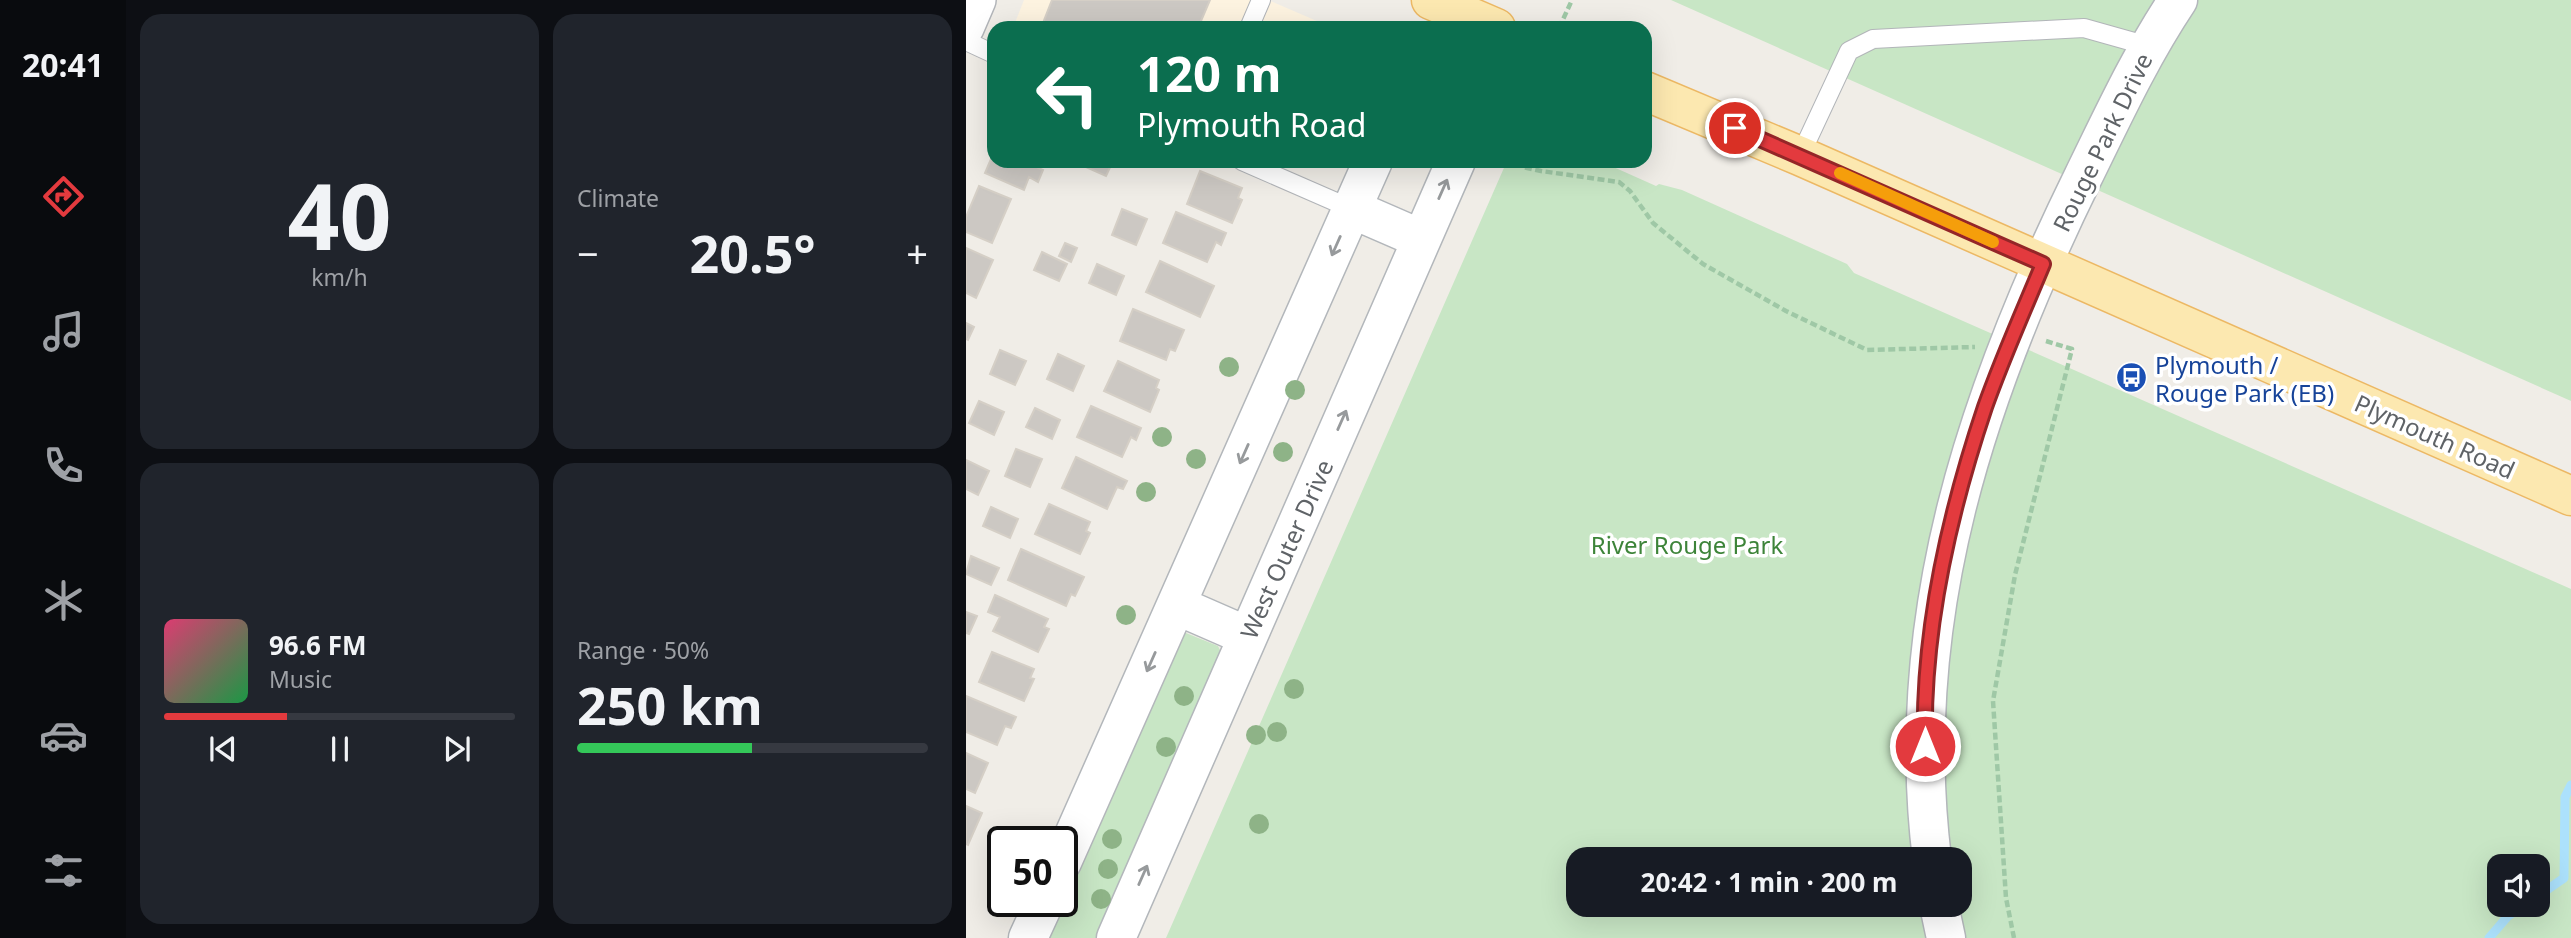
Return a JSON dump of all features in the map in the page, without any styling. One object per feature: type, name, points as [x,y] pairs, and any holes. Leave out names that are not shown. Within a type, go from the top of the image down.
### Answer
[{"type":"main road","points":[[1431,0],[1487,21]]},
{"type":"main road","name":"Rouge Park Drive","points":[[1931,847],[1927,815],[1924,723],[1930,655],[1948,537],[1985,408],[2043,264],[2148,46],[2178,0]]},
{"type":"main road","name":"Plymouth Road","points":[[1652,94],[1800,156],[2571,496]]},
{"type":"main road","points":[[1078,826],[1371,168]]},
{"type":"main road","name":"West Outer Drive","points":[[1116,938],[1453,168]]},
{"type":"main road","points":[[1352,209],[1421,239]]},
{"type":"main road","points":[[1176,605],[1247,636]]},
{"type":"main road","points":[[1028,938],[1038,917]]},
{"type":"main road","points":[[1942,917],[1946,938]]},
{"type":"street","points":[[966,28],[978,0]]},
{"type":"lane","points":[[1252,21],[1261,0]]},
{"type":"lane","points":[[1800,156],[1849,51],[1873,39],[2084,28],[2148,46]]},
{"type":"lane","points":[[966,41],[987,51]]},
{"type":"lane","points":[[1258,168],[1352,209]]},
{"type":"path","points":[[1562,21],[1572,0]]},
{"type":"path","points":[[1527,168],[1619,182],[1630,191],[1653,223],[1703,264],[1786,311],[1867,350],[1978,346]]},
{"type":"path","points":[[2014,938],[2006,898],[1993,701],[2015,575],[2072,349],[2049,341]]},
{"type":"shaded area","points":[[1024,0],[1268,0],[1317,21],[1016,21]]},
{"type":"green space","points":[[1671,0],[2571,0],[2571,401]]},
{"type":"green space","name":"River Rouge Park","points":[[1504,168],[1616,168],[1656,186],[1659,184],[1682,190],[1847,264],[1854,273],[2571,589],[2571,938],[1166,938]]},
{"type":"green space","points":[[1181,633],[1218,646],[1221,652],[1099,938],[1047,938],[1056,917],[1078,917],[1078,867]]},
{"type":"building","points":[[1052,0],[1210,0],[1201,21],[1044,21]]},
{"type":"building","points":[[987,168],[1043,170],[1038,182],[1029,177],[1024,190],[985,173]]},
{"type":"building","points":[[1088,168],[1110,168],[1106,176]]},
{"type":"building","points":[[1200,171],[1242,188],[1238,198],[1242,200],[1232,223],[1187,204]]},
{"type":"building","points":[[979,186],[1011,199],[992,243],[966,232],[966,217]]},
{"type":"building","points":[[1122,209],[1147,219],[1136,245],[1112,235]]},
{"type":"building","points":[[1176,212],[1226,233],[1221,245],[1216,242],[1207,262],[1163,243]]},
{"type":"building","points":[[1065,243],[1077,248],[1071,262],[1059,256]]},
{"type":"building","points":[[966,248],[993,260],[976,298],[966,293]]},
{"type":"building","points":[[1042,252],[1067,264],[1059,281],[1034,270]]},
{"type":"building","points":[[1160,261],[1214,286],[1200,317],[1146,292]]},
{"type":"building","points":[[1097,264],[1124,276],[1116,295],[1089,283]]},
{"type":"building","points":[[1133,309],[1184,330],[1175,351],[1170,349],[1166,360],[1120,341]]},
{"type":"building","points":[[966,323],[974,327],[968,340],[966,339]]},
{"type":"building","points":[[1000,350],[1026,361],[1015,385],[990,374]]},
{"type":"building","points":[[1058,354],[1084,366],[1073,391],[1047,379]]},
{"type":"building","points":[[1118,361],[1159,380],[1156,388],[1159,390],[1150,412],[1104,391]]},
{"type":"building","points":[[979,401],[1004,412],[994,435],[969,423]]},
{"type":"building","points":[[1091,406],[1141,428],[1136,440],[1131,437],[1122,457],[1077,437]]},
{"type":"building","points":[[1035,408],[1060,420],[1052,439],[1026,427]]},
{"type":"building","points":[[1016,449],[1042,459],[1030,487],[1005,476]]},
{"type":"building","points":[[1076,457],[1127,481],[1123,489],[1117,487],[1107,509],[1062,488]]},
{"type":"building","points":[[966,460],[989,471],[978,495],[966,489]]},
{"type":"building","points":[[1049,504],[1090,522],[1086,531],[1090,533],[1080,554],[1035,534]]},
{"type":"building","points":[[991,507],[1018,519],[1010,538],[983,526]]},
{"type":"building","points":[[1021,549],[1084,577],[1075,596],[1071,594],[1066,606],[1008,580]]},
{"type":"building","points":[[971,556],[999,568],[991,585],[966,574]]},
{"type":"building","points":[[995,595],[1048,619],[1044,627],[1049,629],[1038,652],[993,631],[1000,617],[988,612]]},
{"type":"building","points":[[966,612],[977,616],[969,634],[966,633]]},
{"type":"building","points":[[992,652],[1034,669],[1030,678],[1034,679],[1024,701],[979,682]]},
{"type":"building","points":[[966,696],[1016,717],[1011,728],[1005,726],[997,745],[966,732]]},
{"type":"building","points":[[966,753],[988,763],[975,793],[966,789]]},
{"type":"building","points":[[966,806],[982,813],[968,845],[966,844]]},
{"type":"waterway","points":[[2550,888],[2564,878],[2565,797],[2571,785]]},
{"type":"waterway","points":[[2489,938],[2507,917]]},
{"type":"slow traffic","points":[[1840,173],[1993,242]]},
{"type":"place","name":"Plymouth / Rouge Park (EB)","points":[[2132,378]]},
{"type":"route","points":[[1735,128],[2043,264],[1985,408],[1948,537],[1930,655],[1924,723],[1925,746]]}]
